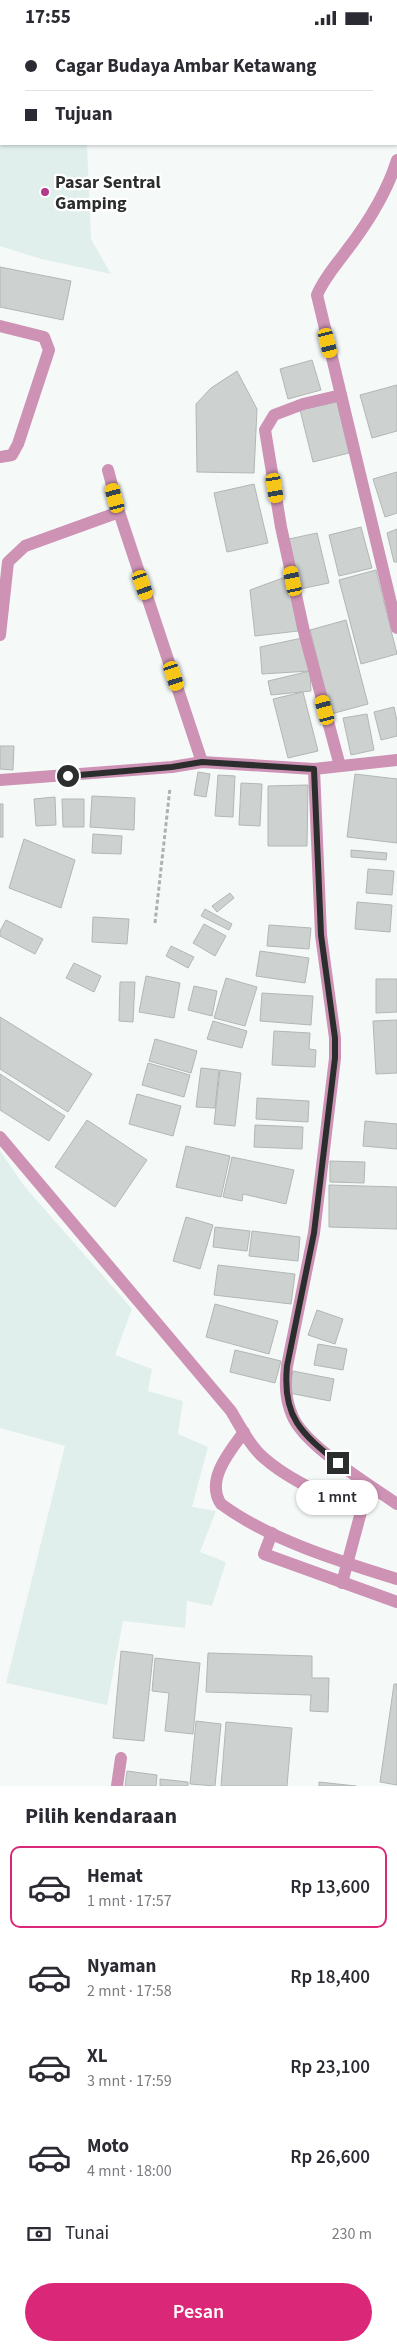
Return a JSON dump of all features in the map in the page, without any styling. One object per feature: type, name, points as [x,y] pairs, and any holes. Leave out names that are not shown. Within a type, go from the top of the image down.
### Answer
[{"type":"street","points":[[397,160],[373,212],[322,283],[317,295],[397,628]]},
{"type":"street","points":[[0,326],[44,337],[48,342],[49,350],[18,444],[12,455],[0,457]]},
{"type":"street","points":[[340,767],[305,635],[282,527],[265,430],[274,415],[303,404],[341,395]]},
{"type":"street","points":[[108,470],[119,512],[202,762]]},
{"type":"street","points":[[0,635],[2,599],[8,562],[20,551],[65,530],[119,512]]},
{"type":"street","points":[[0,781],[172,767],[202,762],[314,769],[397,760]]},
{"type":"street","points":[[314,769],[321,935],[335,1038],[335,1058],[314,1233],[285,1384],[292,1417],[316,1445],[397,1504]]},
{"type":"street","points":[[0,1137],[231,1411],[262,1457],[276,1468],[361,1512],[342,1583]]},
{"type":"street","points":[[244,1432],[226,1455],[217,1477],[216,1497],[221,1504],[231,1512],[272,1533],[348,1563],[397,1579]]},
{"type":"street","points":[[272,1533],[264,1554],[397,1602]]},
{"type":"street","points":[[117,1786],[121,1758]]},
{"type":"path","points":[[155,923],[172,767]]},
{"type":"shaded area","name":"Pasar Sentral Gamping","points":[[0,145],[87,145],[91,239],[111,274],[41,259],[0,246]]},
{"type":"shaded area","points":[[0,1151],[25,1187],[132,1309],[115,1355],[152,1369],[148,1391],[183,1401],[178,1434],[208,1447],[192,1507],[216,1511],[200,1552],[226,1562],[212,1606],[187,1601],[185,1628],[123,1621],[107,1705],[6,1683],[65,1446],[0,1428]]},
{"type":"building","points":[[0,267],[71,281],[63,320],[0,307]]},
{"type":"building","points":[[312,360],[321,390],[288,399],[280,369]]},
{"type":"building","points":[[237,371],[257,409],[254,473],[197,472],[196,404],[211,388]]},
{"type":"building","points":[[397,385],[397,431],[372,438],[360,395]]},
{"type":"building","points":[[337,402],[349,453],[313,462],[300,410]]},
{"type":"building","points":[[397,472],[397,513],[385,517],[373,479]]},
{"type":"building","points":[[254,484],[268,543],[227,552],[214,493]]},
{"type":"building","points":[[361,527],[372,568],[339,576],[329,535]]},
{"type":"building","points":[[397,529],[397,562],[394,562],[387,533]]},
{"type":"building","points":[[317,533],[329,583],[300,589],[289,539]]},
{"type":"building","points":[[376,570],[397,654],[361,664],[339,580]]},
{"type":"building","points":[[288,576],[298,631],[255,636],[250,590]]},
{"type":"building","points":[[346,620],[368,704],[331,714],[310,630]]},
{"type":"building","points":[[302,638],[310,671],[262,674],[260,647]]},
{"type":"building","points":[[310,671],[311,691],[271,695],[268,681]]},
{"type":"building","points":[[303,692],[318,751],[288,758],[273,699]]},
{"type":"building","points":[[394,707],[397,721],[397,736],[381,740],[374,712]]},
{"type":"building","points":[[367,714],[374,750],[351,755],[343,718]]},
{"type":"building","points":[[0,746],[14,746],[13,770],[0,769]]},
{"type":"building","points":[[198,772],[210,774],[206,797],[194,795]]},
{"type":"building","points":[[355,774],[397,779],[397,843],[347,837]]},
{"type":"building","points":[[218,775],[235,776],[233,817],[215,816]]},
{"type":"building","points":[[241,783],[262,784],[260,826],[239,825]]},
{"type":"building","points":[[308,785],[307,846],[268,846],[268,786]]},
{"type":"building","points":[[92,796],[135,798],[134,830],[90,827]]},
{"type":"building","points":[[55,797],[56,825],[36,826],[34,799]]},
{"type":"building","points":[[62,799],[84,799],[84,827],[63,827]]},
{"type":"building","points":[[0,804],[3,804],[3,837],[0,837]]},
{"type":"building","points":[[93,834],[122,836],[121,854],[92,853]]},
{"type":"building","points":[[24,839],[75,860],[61,908],[9,888]]},
{"type":"building","points":[[351,850],[387,853],[386,860],[351,857]]},
{"type":"building","points":[[368,869],[394,871],[392,895],[366,893]]},
{"type":"building","points":[[230,893],[234,898],[217,912],[212,906]]},
{"type":"building","points":[[357,902],[392,905],[390,932],[355,929]]},
{"type":"building","points":[[205,909],[232,924],[229,930],[201,916]]},
{"type":"building","points":[[93,917],[129,919],[127,944],[92,942]]},
{"type":"building","points":[[6,920],[43,939],[35,954],[0,936],[0,931]]},
{"type":"building","points":[[204,924],[226,936],[215,956],[193,943]]},
{"type":"building","points":[[269,925],[311,928],[309,949],[267,946]]},
{"type":"building","points":[[171,946],[194,957],[188,968],[166,956]]},
{"type":"building","points":[[260,951],[309,958],[305,983],[256,976]]},
{"type":"building","points":[[74,963],[101,976],[94,992],[66,978]]},
{"type":"building","points":[[146,976],[180,983],[174,1018],[139,1012]]},
{"type":"building","points":[[226,978],[257,987],[245,1026],[214,1018]]},
{"type":"building","points":[[376,979],[397,979],[397,1012],[376,1013]]},
{"type":"building","points":[[120,982],[135,982],[133,1022],[119,1021]]},
{"type":"building","points":[[194,986],[217,991],[212,1016],[188,1010]]},
{"type":"building","points":[[262,993],[313,996],[311,1025],[260,1021]]},
{"type":"building","points":[[0,1017],[92,1074],[68,1112],[0,1069]]},
{"type":"building","points":[[397,1020],[397,1073],[376,1074],[373,1021]]},
{"type":"building","points":[[213,1021],[247,1031],[242,1048],[207,1039]]},
{"type":"building","points":[[274,1031],[310,1033],[309,1049],[316,1050],[315,1067],[272,1065]]},
{"type":"building","points":[[155,1039],[197,1051],[191,1073],[149,1061]]},
{"type":"building","points":[[148,1063],[190,1075],[184,1097],[142,1085]]},
{"type":"building","points":[[201,1068],[219,1070],[215,1108],[196,1107]]},
{"type":"building","points":[[220,1070],[241,1073],[235,1126],[214,1124]]},
{"type":"building","points":[[0,1074],[65,1116],[49,1141],[0,1110]]},
{"type":"building","points":[[137,1094],[181,1106],[173,1136],[129,1124]]},
{"type":"building","points":[[257,1098],[309,1101],[308,1122],[256,1119]]},
{"type":"building","points":[[87,1120],[147,1160],[115,1207],[55,1167]]},
{"type":"building","points":[[365,1121],[397,1124],[397,1149],[363,1146]]},
{"type":"building","points":[[255,1125],[303,1127],[302,1149],[254,1147]]},
{"type":"building","points":[[186,1146],[230,1156],[221,1197],[176,1187]]},
{"type":"building","points":[[232,1157],[294,1170],[286,1204],[243,1194],[242,1201],[223,1197]]},
{"type":"building","points":[[330,1161],[365,1162],[364,1183],[330,1182]]},
{"type":"building","points":[[329,1185],[397,1187],[397,1229],[329,1227]]},
{"type":"building","points":[[186,1217],[213,1225],[200,1269],[173,1261]]},
{"type":"building","points":[[215,1227],[250,1231],[247,1251],[213,1247]]},
{"type":"building","points":[[252,1231],[300,1237],[298,1261],[249,1256]]},
{"type":"building","points":[[218,1265],[295,1274],[291,1304],[214,1295]]},
{"type":"building","points":[[215,1304],[278,1321],[269,1354],[206,1337]]},
{"type":"building","points":[[317,1310],[343,1319],[335,1344],[308,1335]]},
{"type":"building","points":[[318,1344],[347,1349],[343,1370],[314,1365]]},
{"type":"building","points":[[235,1350],[281,1361],[275,1383],[230,1372]]},
{"type":"building","points":[[293,1371],[334,1379],[330,1401],[289,1393]]},
{"type":"building","points":[[121,1651],[153,1655],[144,1741],[113,1738]]},
{"type":"building","points":[[208,1653],[312,1656],[312,1678],[329,1678],[328,1712],[310,1711],[311,1695],[206,1692]]},
{"type":"building","points":[[155,1658],[200,1663],[193,1734],[165,1731],[169,1693],[152,1691]]},
{"type":"building","points":[[394,1684],[397,1684],[397,1785],[380,1782]]},
{"type":"building","points":[[196,1721],[221,1724],[215,1786],[190,1784]]},
{"type":"building","points":[[226,1722],[292,1728],[287,1786],[221,1786]]},
{"type":"building","points":[[127,1771],[157,1775],[156,1786],[125,1786]]},
{"type":"building","points":[[160,1779],[188,1782],[188,1786],[160,1786]]},
{"type":"building","points":[[319,1782],[356,1786],[319,1786]]},
{"type":"place","name":"Pasar Sentral Gamping","points":[[45,192]]},
{"type":"route","points":[[68,776],[172,767],[202,762],[314,769],[321,935],[335,1038],[335,1058],[314,1233],[285,1384],[292,1417],[316,1445],[338,1463]]}]
